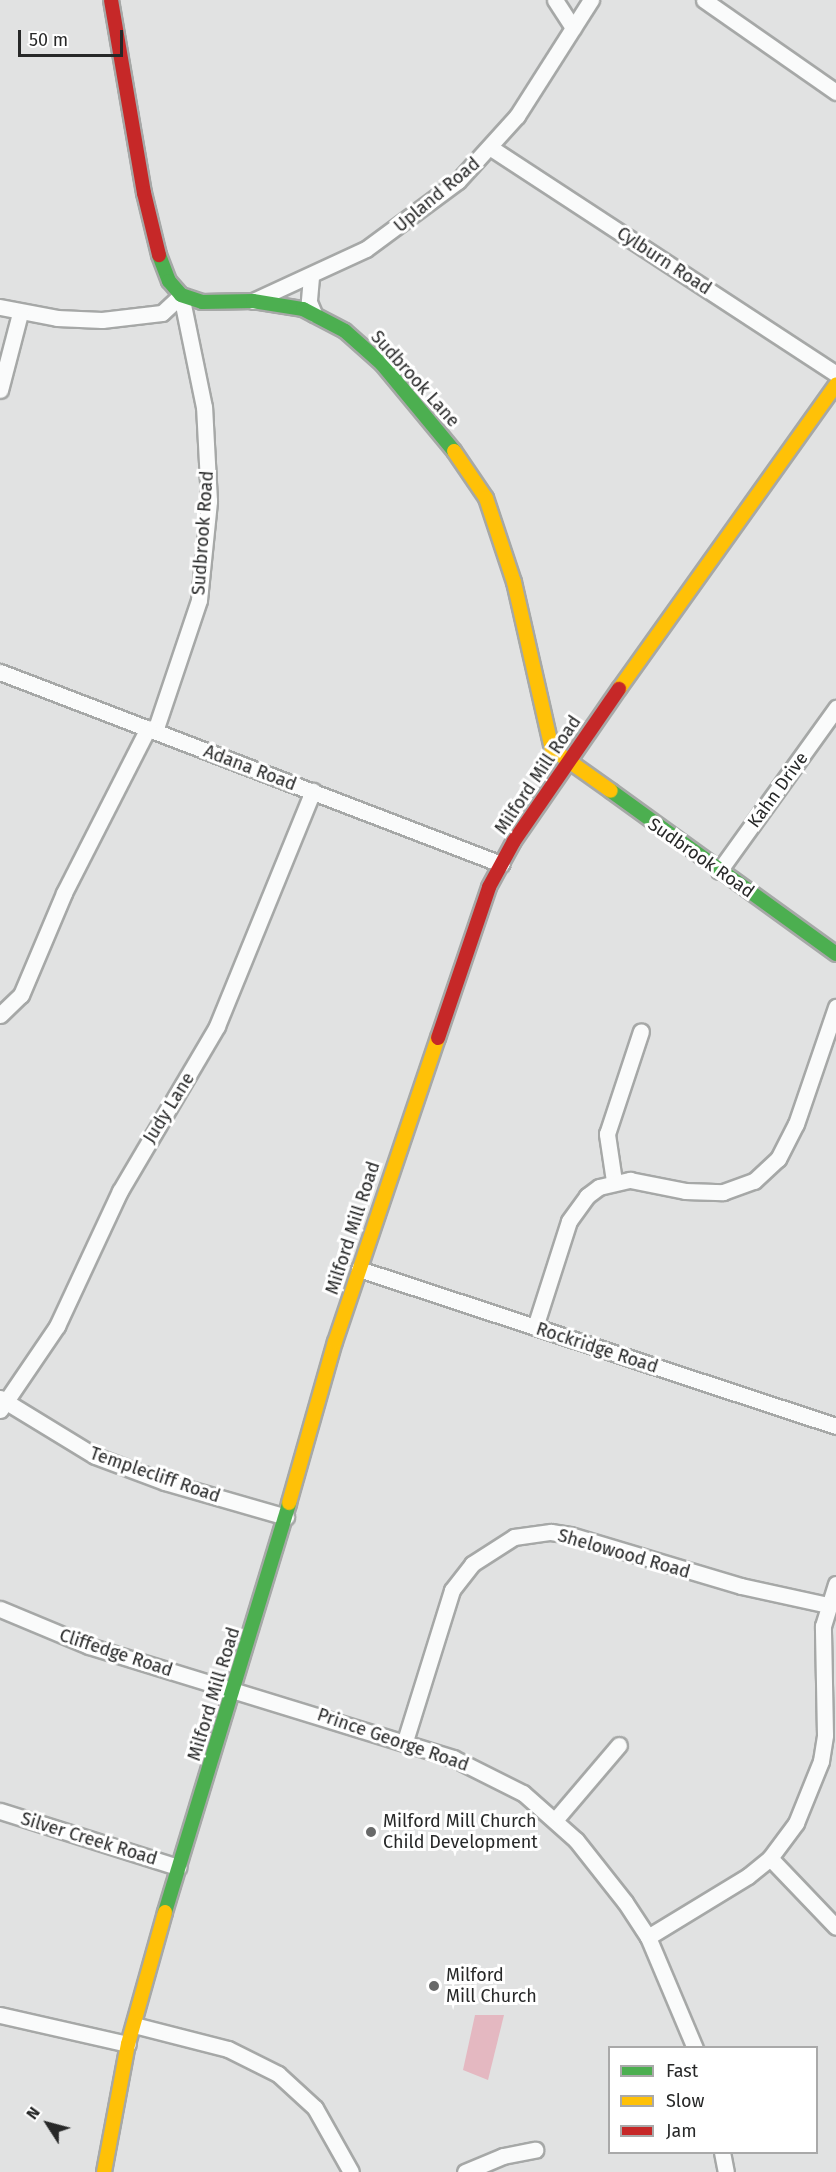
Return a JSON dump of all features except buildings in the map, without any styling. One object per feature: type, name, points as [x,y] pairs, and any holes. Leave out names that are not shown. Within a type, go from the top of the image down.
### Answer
[{"type":"main road","points":[[111,0],[156,247],[169,281],[180,295]]},
{"type":"main road","name":"Sudbrook Lane","points":[[180,295],[217,304],[253,301],[314,314],[345,331],[382,364],[461,458],[486,498],[514,582],[552,749],[566,763]]},
{"type":"main road","name":"Milford Mill Road","points":[[104,2172],[128,2044],[178,1866],[235,1689],[359,1269],[478,916],[501,864],[566,763],[836,385]]},
{"type":"main road","name":"Sudbrook Road","points":[[566,763],[836,954]]},
{"type":"street","points":[[555,0],[573,28]]},
{"type":"street","name":"Upland Road","points":[[253,301],[311,277],[399,228],[458,181],[491,148],[543,79],[591,0]]},
{"type":"street","points":[[704,0],[836,92]]},
{"type":"street","name":"Cylburn Road","points":[[491,148],[836,374]]},
{"type":"street","points":[[311,277],[309,302],[314,314]]},
{"type":"street","points":[[0,307],[20,313],[102,320],[162,313],[180,295]]},
{"type":"street","name":"Sudbrook Road","points":[[1,1014],[21,995],[64,893],[151,730],[199,600],[209,501],[204,407],[180,295]]},
{"type":"street","points":[[0,390],[20,313]]},
{"type":"street","name":"Adana Road","points":[[0,672],[501,864]]},
{"type":"street","name":"Kahn Drive","points":[[719,871],[836,708]]},
{"type":"street","name":"Judy Lane","points":[[2,1404],[57,1326],[120,1191],[217,1026],[313,791]]},
{"type":"street","points":[[535,1327],[569,1221],[586,1196],[614,1181],[642,1181],[704,1193],[723,1192],[754,1181],[788,1144],[836,1007]]},
{"type":"street","points":[[614,1181],[607,1134],[641,1031]]},
{"type":"street","name":"Rockridge Road","points":[[359,1269],[836,1426]]},
{"type":"street","name":"Templecliff Road","points":[[2,1404],[104,1460],[286,1517]]},
{"type":"street","name":"Shelowood Road","points":[[405,1741],[452,1590],[472,1564],[514,1537],[551,1532],[570,1536],[721,1581],[828,1605]]},
{"type":"street","points":[[648,1937],[718,1897],[770,1858],[807,1803],[828,1763],[820,1652],[828,1605],[836,1584]]},
{"type":"street","name":"Cliffedge Road","points":[[0,1609],[89,1646],[235,1689]]},
{"type":"street","name":"Prince George Road","points":[[235,1689],[405,1741],[491,1775],[556,1819],[600,1867],[648,1937],[694,2046]]},
{"type":"street","points":[[556,1819],[620,1745]]},
{"type":"street","name":"Silver Creek Road","points":[[0,1811],[178,1866]]},
{"type":"street","points":[[770,1858],[836,1927]]},
{"type":"street","points":[[0,2015],[128,2044]]},
{"type":"street","points":[[134,2025],[228,2049],[278,2074],[315,2108],[351,2172]]},
{"type":"street","points":[[465,2172],[503,2156],[535,2150]]},
{"type":"street","points":[[722,2154],[726,2172]]},
{"type":"shaded area","points":[[475,2015],[504,2015],[488,2080],[463,2070]]},
{"type":"traffic: fast","points":[[159,255],[169,281],[181,295],[202,302],[253,301],[303,309],[345,331],[382,364],[454,451]]},
{"type":"traffic: fast","points":[[611,791],[836,954]]},
{"type":"traffic: fast","points":[[165,1912],[289,1503]]},
{"type":"traffic: slow","points":[[619,689],[836,385]]},
{"type":"traffic: slow","points":[[454,451],[486,498],[514,582],[552,749],[611,791]]},
{"type":"traffic: slow","points":[[289,1503],[335,1342],[438,1038]]},
{"type":"traffic: slow","points":[[104,2172],[128,2044],[165,1912]]},
{"type":"traffic: jam","points":[[111,0],[144,193],[159,255]]},
{"type":"traffic: jam","points":[[438,1038],[489,887],[514,841],[619,689]]},
{"type":"place","name":"Milford Mill Church Child Development","points":[[371,1832]]},
{"type":"place","name":"Milford Mill Church","points":[[434,1986]]}]
